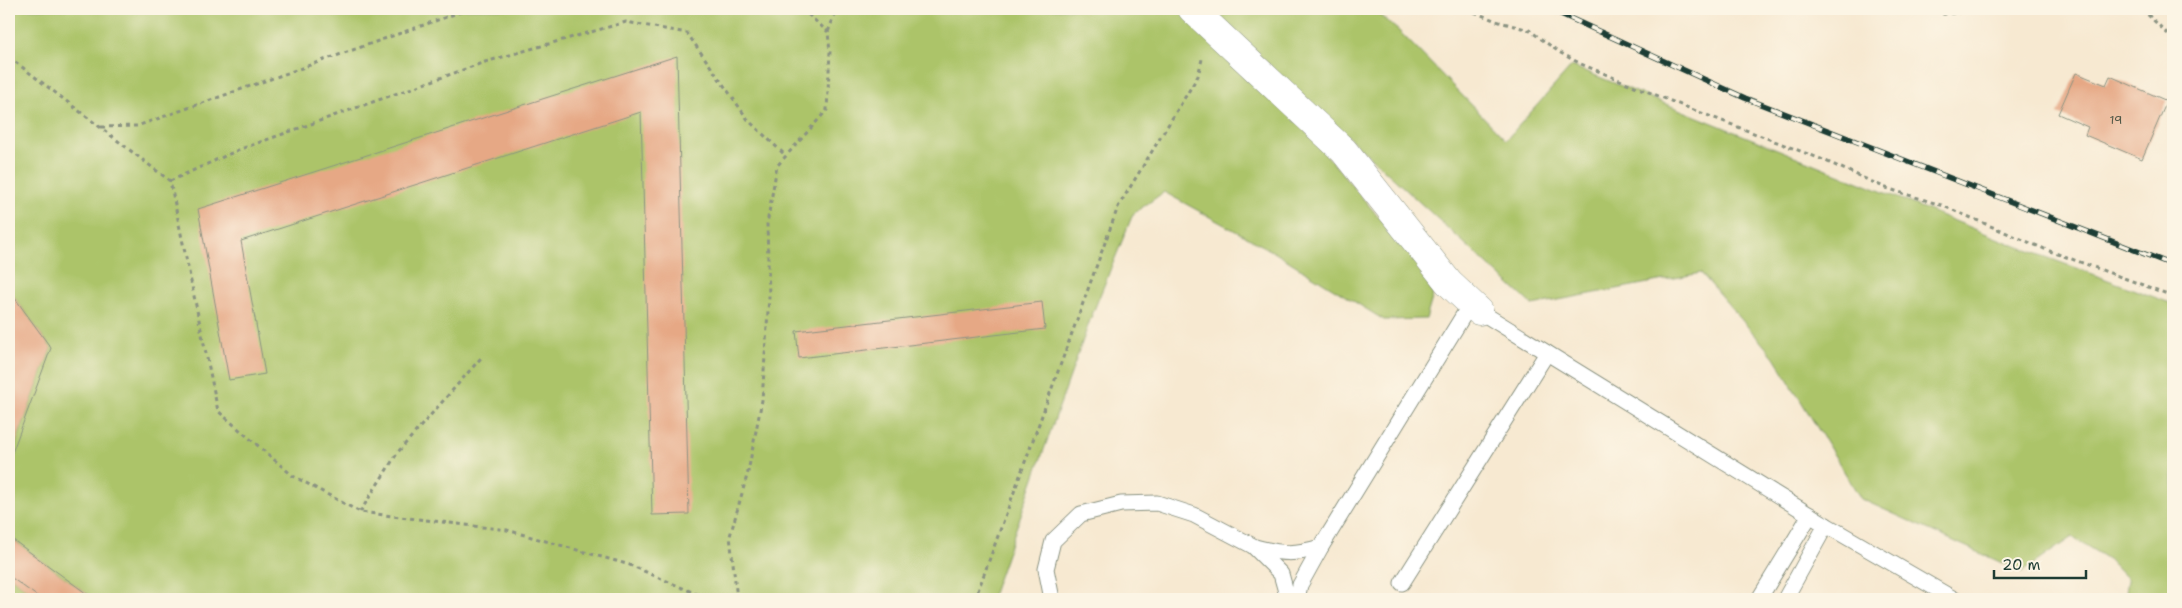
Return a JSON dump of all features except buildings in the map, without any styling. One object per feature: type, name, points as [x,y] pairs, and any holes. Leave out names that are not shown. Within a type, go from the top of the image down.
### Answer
[{"type":"street","points":[[1201,17],[1344,150],[1448,283],[1475,307]]},
{"type":"lane","points":[[1297,599],[1300,585],[1321,547],[1475,307],[1826,525],[1954,599]]},
{"type":"lane","points":[[1402,583],[1547,353]]},
{"type":"lane","points":[[1052,599],[1046,569],[1053,541],[1081,514],[1120,504],[1157,503],[1194,515],[1254,546],[1278,553],[1296,554],[1321,547]]},
{"type":"lane","points":[[1759,599],[1810,514]]},
{"type":"lane","points":[[1785,599],[1826,525]]},
{"type":"lane","points":[[1254,546],[1282,574],[1288,599]]},
{"type":"path","points":[[101,127],[138,126],[461,10],[470,9]]},
{"type":"path","points":[[802,9],[828,32]]},
{"type":"path","points":[[737,599],[730,536],[748,472],[762,400],[769,297],[767,224],[777,166],[827,110],[830,52],[828,32],[837,9]]},
{"type":"path","points":[[1467,9],[1529,30],[1559,52],[1581,64],[1673,102],[1820,158],[1886,188],[1941,205],[2047,250],[2173,296]]},
{"type":"path","points":[[1926,9],[1944,14],[2000,9]]},
{"type":"path","points":[[2142,9],[2173,39]]},
{"type":"path","points":[[975,599],[1118,207],[1198,76],[1201,17]]},
{"type":"path","points":[[170,181],[238,150],[485,62],[626,22],[687,33],[749,122],[786,155]]},
{"type":"path","points":[[9,57],[170,181],[218,410],[293,476],[360,512],[507,530],[630,565],[708,599]]},
{"type":"path","points":[[360,512],[398,452],[481,358]]},
{"type":"green space","points":[[9,9],[1178,9],[1207,36],[1254,73],[1331,160],[1422,269],[1433,295],[1426,319],[1384,320],[1274,252],[1164,192],[1133,214],[1090,320],[991,599],[94,599],[9,537],[9,462],[51,348],[9,290]]},
{"type":"green space","points":[[1208,9],[1372,9],[1399,31],[1506,140],[1572,66],[2019,247],[2173,304],[2173,599],[2125,599],[2128,580],[2108,559],[2072,537],[2022,572],[1861,499],[1774,357],[1701,273],[1532,305]]},
{"type":"green space","points":[[9,576],[41,599],[9,599]]},
{"type":"railway","points":[[1550,9],[1745,98],[2173,265]]}]
